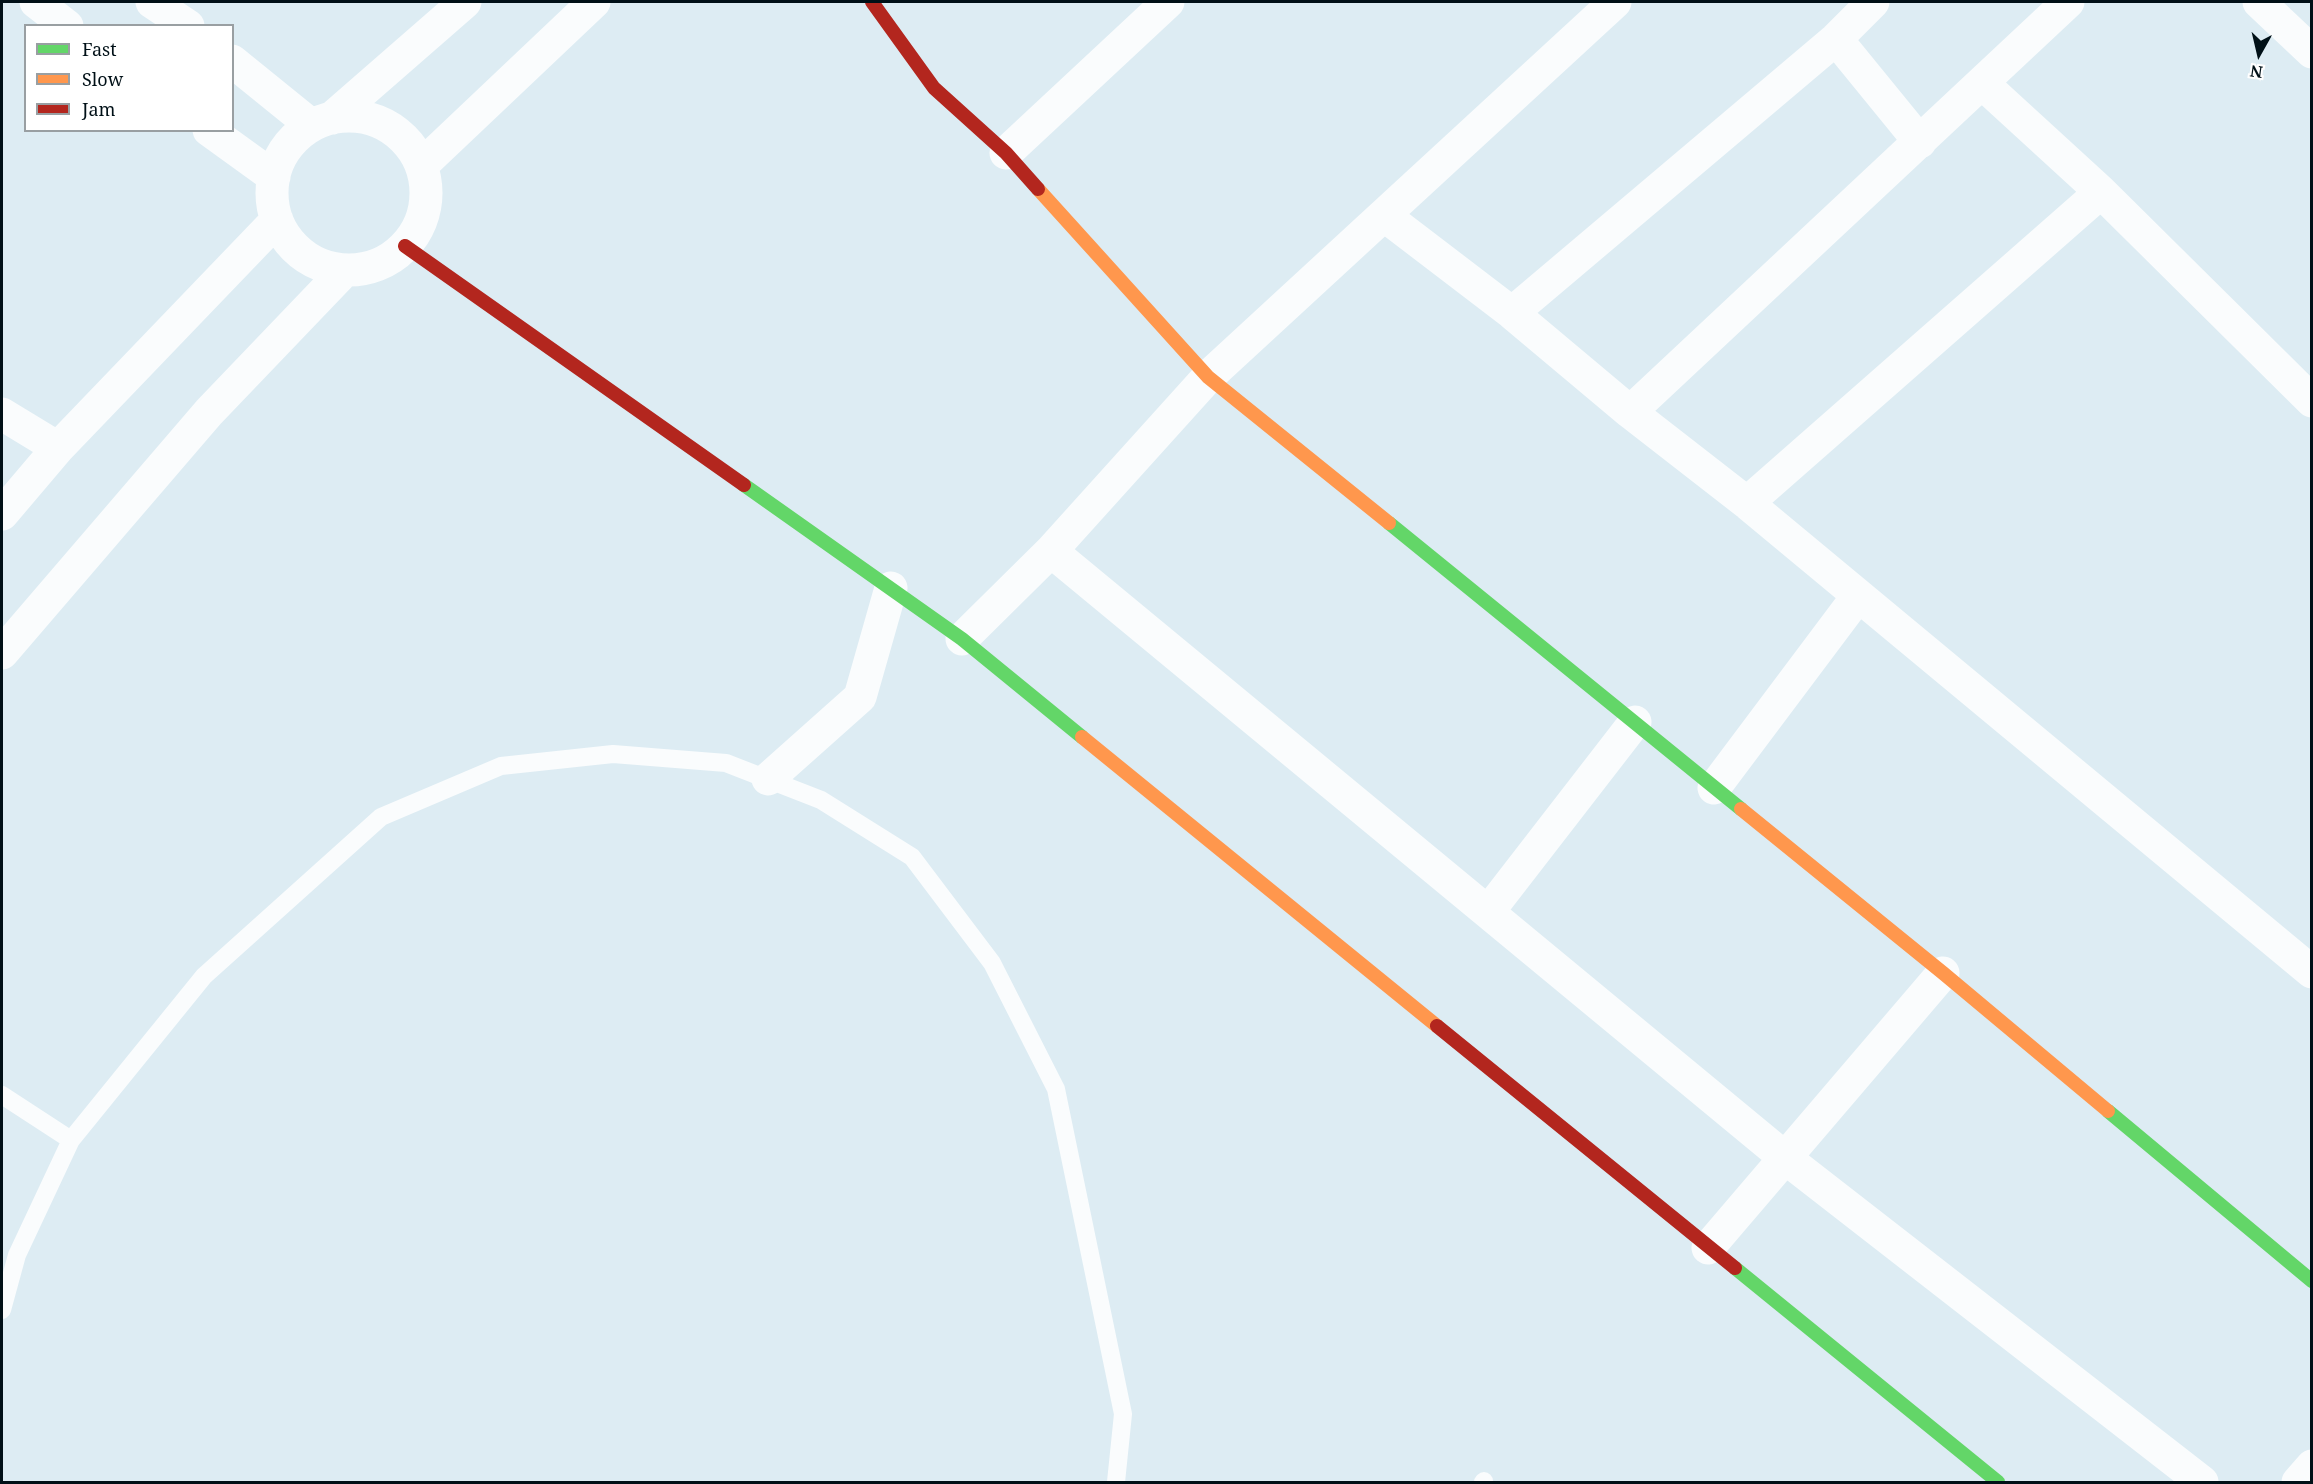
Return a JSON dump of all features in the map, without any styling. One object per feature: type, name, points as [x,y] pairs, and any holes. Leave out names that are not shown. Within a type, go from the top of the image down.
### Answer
[{"type":"street","points":[[36,2],[64,24]]},
{"type":"street","points":[[152,2],[185,24]]},
{"type":"street","points":[[234,62],[322,122],[354,116],[376,121],[395,131],[411,146],[422,165],[427,186],[425,209],[417,229],[405,246],[387,260],[367,268],[345,270],[323,265],[304,255],[288,240],[277,220],[272,199],[274,177],[281,157],[294,139],[322,122],[465,2]]},
{"type":"street","points":[[422,165],[594,2]]},
{"type":"street","points":[[872,2],[934,88],[1006,153],[1208,377],[1943,972],[2312,1281]]},
{"type":"street","points":[[1006,153],[1168,2]]},
{"type":"street","points":[[962,639],[1051,551],[1208,377],[1615,2]]},
{"type":"street","points":[[1512,313],[1836,39],[1873,2]]},
{"type":"street","points":[[1630,412],[2068,2]]},
{"type":"street","points":[[2259,2],[2312,52]]},
{"type":"street","points":[[1836,39],[1920,142]]},
{"type":"street","points":[[1982,83],[2101,192],[2312,401]]},
{"type":"street","points":[[212,132],[274,177]]},
{"type":"street","points":[[1747,502],[2101,192]]},
{"type":"street","points":[[1385,216],[1512,313],[1630,412],[1747,502],[2312,972]]},
{"type":"street","points":[[2,514],[58,448],[277,220]]},
{"type":"street","points":[[405,246],[962,639],[1998,1482]]},
{"type":"street","points":[[2,653],[209,412],[345,270]]},
{"type":"street","points":[[2,414],[58,448]]},
{"type":"street","points":[[1051,551],[1784,1157],[2202,1482]]},
{"type":"street","points":[[768,779],[860,697],[891,588]]},
{"type":"street","points":[[1714,788],[1858,596]]},
{"type":"street","points":[[1488,912],[1635,722]]},
{"type":"street","points":[[1708,1248],[1943,972]]},
{"type":"street","points":[[2298,1482],[2312,1466]]},
{"type":"lane","points":[[2,1310],[17,1255],[71,1140],[204,976],[381,817],[501,766],[613,754],[726,763],[821,800],[912,857],[992,963],[1056,1089],[1123,1414],[1116,1482]]},
{"type":"lane","points":[[2,1095],[71,1140]]},
{"type":"traffic: fast","points":[[744,485],[962,639],[1082,737]]},
{"type":"traffic: fast","points":[[1389,523],[1741,809]]},
{"type":"traffic: fast","points":[[2108,1111],[2312,1281]]},
{"type":"traffic: fast","points":[[1735,1268],[1998,1482]]},
{"type":"traffic: slow","points":[[1038,189],[1208,377],[1389,523]]},
{"type":"traffic: slow","points":[[1082,737],[1437,1026]]},
{"type":"traffic: slow","points":[[1741,809],[2108,1111]]},
{"type":"traffic: jam","points":[[872,2],[934,88],[1006,153],[1038,189]]},
{"type":"traffic: jam","points":[[405,246],[744,485]]},
{"type":"traffic: jam","points":[[1437,1026],[1735,1268]]}]
